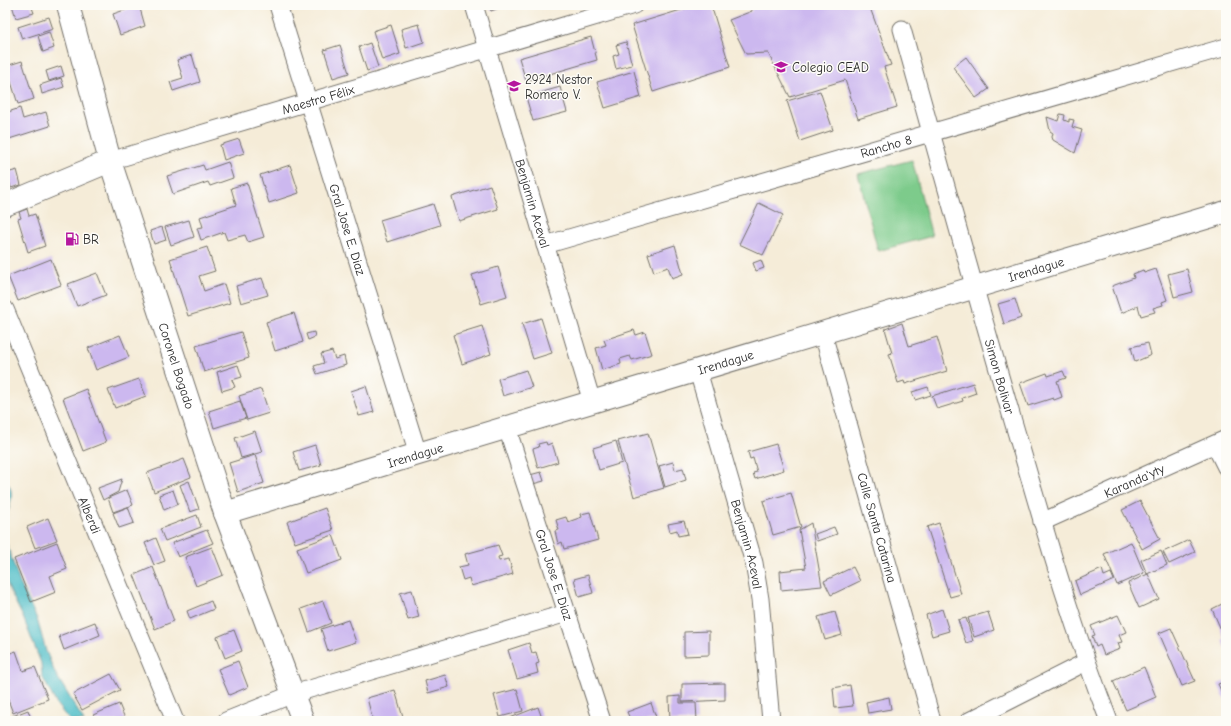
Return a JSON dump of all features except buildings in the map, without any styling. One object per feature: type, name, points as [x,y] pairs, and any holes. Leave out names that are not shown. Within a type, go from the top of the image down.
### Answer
[{"type":"street","name":"Coronel Bogado","points":[[68,5],[110,162],[225,514],[303,721]]},
{"type":"street","name":"Gral Jose E. Diaz","points":[[278,5],[418,454]]},
{"type":"street","name":"Benjamin Aceval","points":[[474,5],[592,402]]},
{"type":"street","name":"Maestro Félix","points":[[5,205],[110,162],[634,5]]},
{"type":"street","name":"Simon Bolivar","points":[[902,29],[973,287],[1042,522],[1086,662],[1109,721]]},
{"type":"street","name":"Rancho 8","points":[[545,245],[1226,47]]},
{"type":"street","name":"Irendague","points":[[225,514],[418,454],[823,334],[973,287],[1226,212]]},
{"type":"street","name":"Alberdi","points":[[5,309],[174,721]]},
{"type":"street","name":"Calle Santa Catarina","points":[[823,334],[932,721]]},
{"type":"street","name":"Benjamin Aceval","points":[[698,371],[754,563],[760,599],[771,721]]},
{"type":"street","name":"Gral Jose E. Diaz","points":[[507,428],[602,721]]},
{"type":"street","name":"Karanda'yty","points":[[1042,522],[1221,442]]},
{"type":"street","points":[[1221,442],[1226,467]]},
{"type":"street","points":[[226,721],[293,694],[567,614]]},
{"type":"street","points":[[969,721],[1086,662]]},
{"type":"green space","points":[[912,160],[932,236],[878,251],[858,174]]},
{"type":"water","points":[[5,481],[11,489],[11,499],[5,520]]},
{"type":"water","points":[[5,539],[20,583],[37,619],[46,651],[55,673],[84,721],[70,721],[57,705],[42,676],[41,663],[23,617],[9,589],[5,576]]},
{"type":"place","name":"Colegio CEAD","points":[[781,67]]},
{"type":"place","name":"2924 Nestor Romero V.","points":[[514,86]]},
{"type":"place","name":"BR","points":[[72,239]]}]
